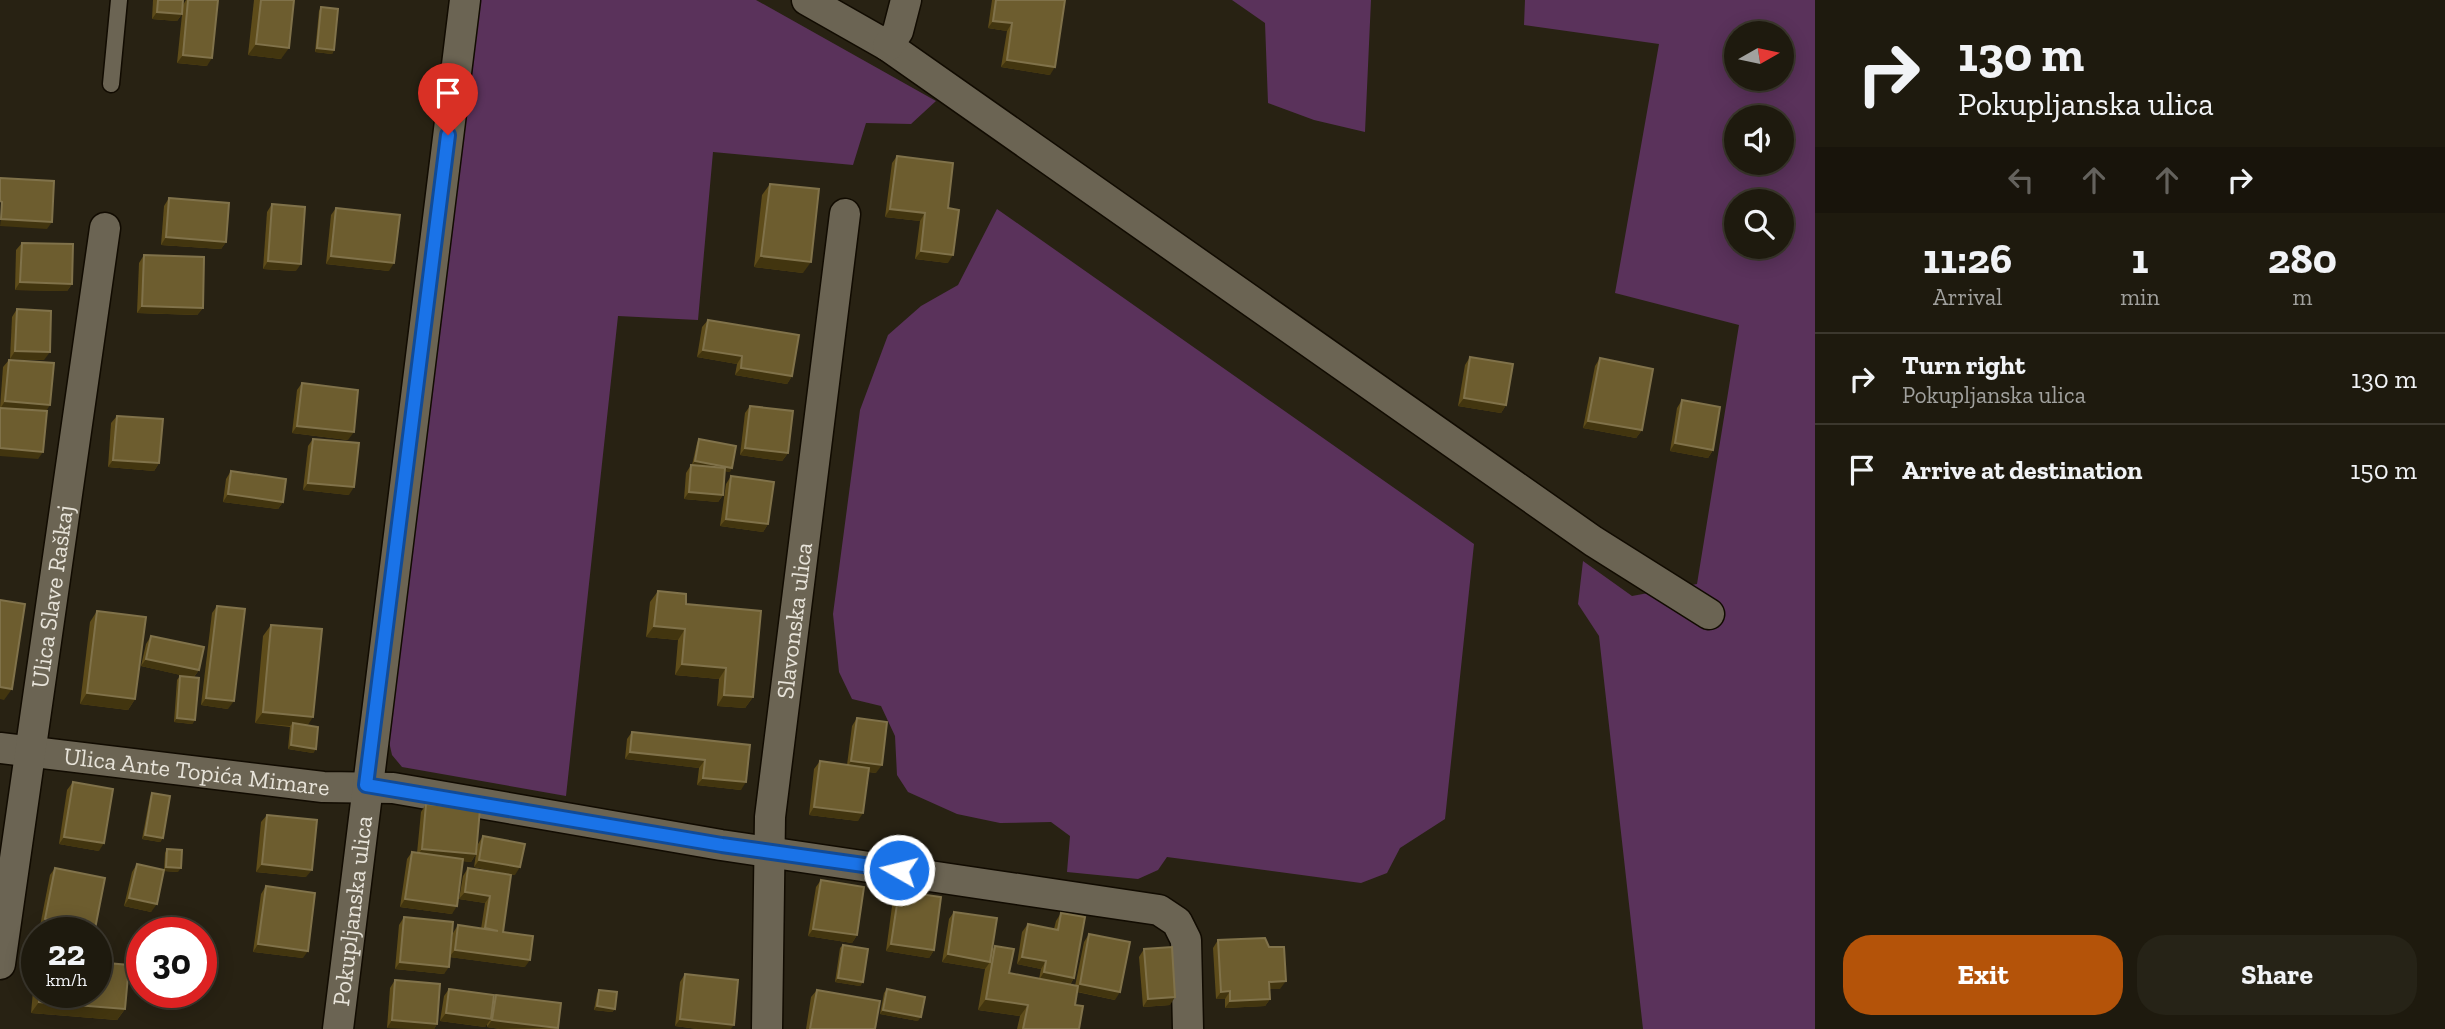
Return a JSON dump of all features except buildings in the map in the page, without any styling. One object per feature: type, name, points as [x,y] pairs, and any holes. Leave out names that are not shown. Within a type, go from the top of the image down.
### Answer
[{"type":"street","name":"Pokupljanska ulica","points":[[338,1029],[465,0]]},
{"type":"street","points":[[807,0],[888,46],[1593,541],[1709,614]]},
{"type":"street","points":[[888,46],[898,31],[906,0]]},
{"type":"street","name":"Slavonska ulica","points":[[767,1029],[769,849],[845,214]]},
{"type":"street","name":"Ulica Slave Raškaj","points":[[0,964],[105,228]]},
{"type":"street","name":"Ulica Ante Topića Mimare","points":[[0,748],[323,787],[366,785],[722,845],[769,849],[1159,910],[1177,922],[1185,940],[1188,1029]]},
{"type":"lane","points":[[111,83],[119,0]]},
{"type":"shaded area","points":[[479,0],[756,0],[936,101],[911,124],[866,123],[853,165],[713,152],[698,320],[618,316],[566,796],[402,767],[392,755],[388,737]]},
{"type":"shaded area","points":[[1232,0],[1371,0],[1365,132],[1314,120],[1268,103],[1265,23]]},
{"type":"shaded area","points":[[1525,0],[1815,0],[1815,1029],[1643,1029],[1599,636],[1578,604],[1583,561],[1632,596],[1697,584],[1739,325],[1615,293],[1659,44],[1524,25]]},
{"type":"shaded area","points":[[997,209],[1474,544],[1445,819],[1400,848],[1387,873],[1361,883],[1167,857],[1158,870],[1138,879],[1067,872],[1070,836],[1051,822],[1000,823],[957,814],[908,792],[897,775],[895,736],[881,706],[852,699],[839,672],[833,614],[860,410],[888,335],[921,306],[958,285]]},
{"type":"route","points":[[448,135],[366,785],[605,823],[722,845],[769,849],[899,870]]}]
